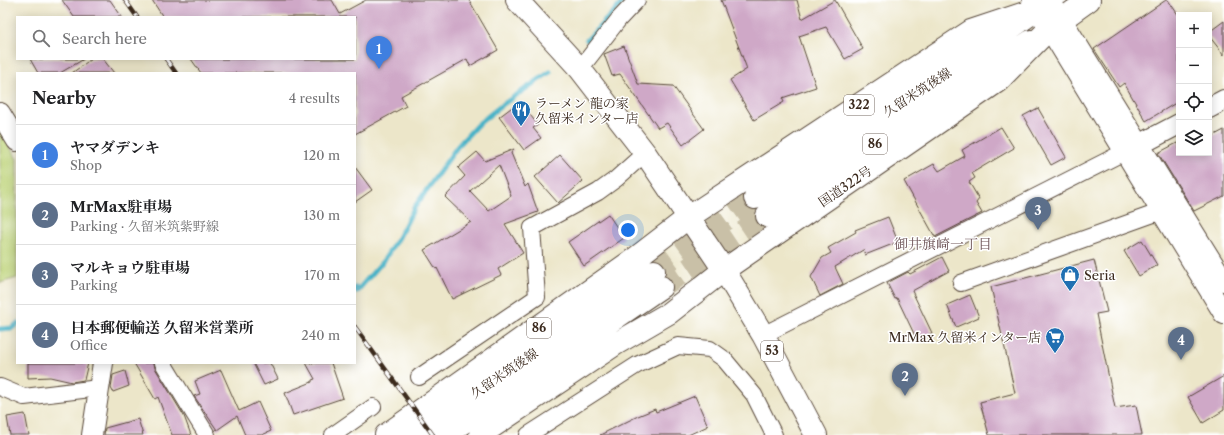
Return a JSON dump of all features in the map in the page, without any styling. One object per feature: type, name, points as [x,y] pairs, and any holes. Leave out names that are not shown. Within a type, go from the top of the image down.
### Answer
[{"type":"main road","points":[[517,0],[580,69],[645,153],[689,216],[724,270]]},
{"type":"main road","name":"国道322号","points":[[480,435],[614,345],[670,313],[724,270],[998,81],[1056,23],[1089,0]]},
{"type":"main road","name":"久留米筑後線","points":[[1044,2],[761,207],[1056,23]]},
{"type":"main road","name":"322","points":[[689,216],[972,31],[1044,2]]},
{"type":"main road","name":"86","points":[[386,435],[631,262],[689,216]]},
{"type":"main road","name":"53","points":[[724,270],[763,335],[816,435]]},
{"type":"main road","name":"久留米筑後線","points":[[413,435],[658,279],[445,435]]},
{"type":"street","points":[[619,0],[619,19]]},
{"type":"street","points":[[580,69],[619,19],[637,0]]},
{"type":"street","points":[[1044,2],[1132,148],[1224,281]]},
{"type":"street","points":[[1212,106],[1224,100]]},
{"type":"street","points":[[0,114],[16,139]]},
{"type":"street","points":[[763,335],[1176,126]]},
{"type":"street","points":[[1132,148],[1162,211],[1224,314]]},
{"type":"street","points":[[419,377],[537,297],[532,228],[598,192],[645,153]]},
{"type":"street","points":[[961,282],[1162,211]]},
{"type":"street","points":[[528,435],[637,365],[678,346],[710,350],[724,359],[754,395],[774,435]]},
{"type":"street","points":[[92,435],[103,364]]},
{"type":"street","points":[[163,364],[206,435]]},
{"type":"street","points":[[0,387],[24,397],[99,388]]},
{"type":"street","points":[[333,435],[373,408]]},
{"type":"green space","points":[[0,130],[16,157],[16,278],[0,283]]},
{"type":"building","points":[[62,0],[110,0],[121,16],[73,16]]},
{"type":"building","points":[[152,0],[332,0],[340,14],[366,0],[469,0],[498,50],[470,66],[467,59],[401,96],[406,106],[356,133],[356,72],[200,72],[192,60],[356,60],[356,16],[162,16]]},
{"type":"building","points":[[721,0],[797,0],[802,19],[835,0],[863,49],[845,59],[826,27],[799,36],[816,87],[782,98],[784,102],[754,120],[730,80],[747,69]]},
{"type":"building","points":[[1168,0],[1176,12],[1176,103],[1146,121],[1124,83],[1119,87],[1094,49]]},
{"type":"building","points":[[1224,21],[1224,55],[1212,40],[1212,30]]},
{"type":"building","points":[[624,46],[638,84],[673,86],[704,129],[683,145],[667,123],[658,128],[620,74],[612,76],[604,54]]},
{"type":"building","points":[[31,60],[82,60],[62,72],[37,72]]},
{"type":"building","points":[[90,60],[104,60],[113,72],[73,72]]},
{"type":"building","name":"ラーメン 龍の家 久留米インター店","points":[[515,105],[522,115],[527,111],[538,125],[533,128],[541,138],[524,150],[499,117]]},
{"type":"building","points":[[1038,108],[1066,157],[1051,165],[1023,116]]},
{"type":"building","points":[[1001,127],[1014,148],[972,173],[975,178],[969,182],[979,199],[976,203],[982,213],[935,237],[904,181],[934,164],[939,171],[965,156],[962,150]]},
{"type":"building","points":[[1224,130],[1224,196],[1194,211],[1158,153],[1176,144],[1176,156],[1212,156],[1212,136]]},
{"type":"building","points":[[514,149],[511,153],[525,187],[528,184],[538,212],[505,224],[523,253],[498,269],[501,275],[452,299],[437,268],[436,269],[424,250],[471,222],[445,197],[465,176],[458,168],[477,152],[485,161]],"holes":[[[499,165],[511,196],[489,211],[470,191]]]},
{"type":"building","points":[[560,155],[583,181],[558,203],[535,177]]},
{"type":"building","points":[[356,168],[372,190],[356,201]]},
{"type":"building","points":[[608,214],[624,238],[584,266],[568,242]]},
{"type":"building","points":[[888,217],[898,242],[865,255],[863,250],[835,267],[843,284],[820,296],[811,277],[822,258],[831,253],[828,248],[856,232],[855,230]]},
{"type":"building","points":[[1142,240],[1157,265],[1139,276],[1124,251]]},
{"type":"building","points":[[942,257],[949,271],[912,291],[932,333],[917,340],[897,298],[895,299],[887,283],[908,272],[910,274]]},
{"type":"building","name":"MrMax 久留米インター店","points":[[1094,260],[1107,312],[1096,314],[1115,408],[1136,405],[1142,435],[989,435],[980,402],[1015,393],[991,287]]},
{"type":"building","points":[[970,295],[979,317],[956,327],[947,305]]},
{"type":"building","points":[[28,364],[88,364],[84,380],[72,382],[50,377],[28,378]]},
{"type":"building","points":[[135,364],[154,364],[155,368],[184,416],[191,435],[172,435],[158,397],[155,399]]},
{"type":"building","points":[[254,364],[270,364],[278,379],[264,385]]},
{"type":"building","points":[[307,364],[331,364],[343,398],[293,415],[285,393],[312,382],[312,380],[315,379]]},
{"type":"building","points":[[221,370],[239,411],[258,402],[271,431],[262,435],[245,435],[237,416],[217,430],[194,396],[200,394],[195,381]]},
{"type":"building","points":[[125,371],[129,386],[113,392],[111,388],[113,375]]},
{"type":"building","points":[[1224,376],[1224,410],[1203,423],[1188,397]]},
{"type":"building","points":[[695,396],[708,426],[688,435],[600,435],[655,409],[656,412]]},
{"type":"building","points":[[25,414],[29,435],[10,435],[7,417]]},
{"type":"building","points":[[138,419],[143,435],[104,435],[105,428]]},
{"type":"waterway","points":[[587,40],[625,0]]},
{"type":"waterway","points":[[356,290],[357,291],[384,260],[401,233],[414,208],[457,147],[477,125],[502,105],[550,72]]},
{"type":"waterway","points":[[0,329],[12,328],[16,325]]},
{"type":"tunnel","points":[[654,271],[755,198]]},
{"type":"tunnel","points":[[661,287],[767,216]]},
{"type":"railway","points":[[125,0],[136,16]]},
{"type":"railway","points":[[167,60],[175,72]]},
{"type":"railway","points":[[356,328],[433,435]]},
{"type":"place","name":"ヤマダデンキ","points":[[379,69]]},
{"type":"place","name":"ラーメン 龍の家 久留米インター店","points":[[521,127]]},
{"type":"place","name":"マルキョウ駐車場","points":[[1038,230]]},
{"type":"place","name":"Seria","points":[[1070,292]]},
{"type":"place","name":"MrMax 久留米インター店","points":[[1055,354]]},
{"type":"place","name":"日本郵便輸送 久留米営業所","points":[[1181,360]]},
{"type":"place","name":"MrMax駐車場","points":[[905,396]]},
{"type":"district","name":"御井旗崎一丁目","points":[[943,244]]}]
